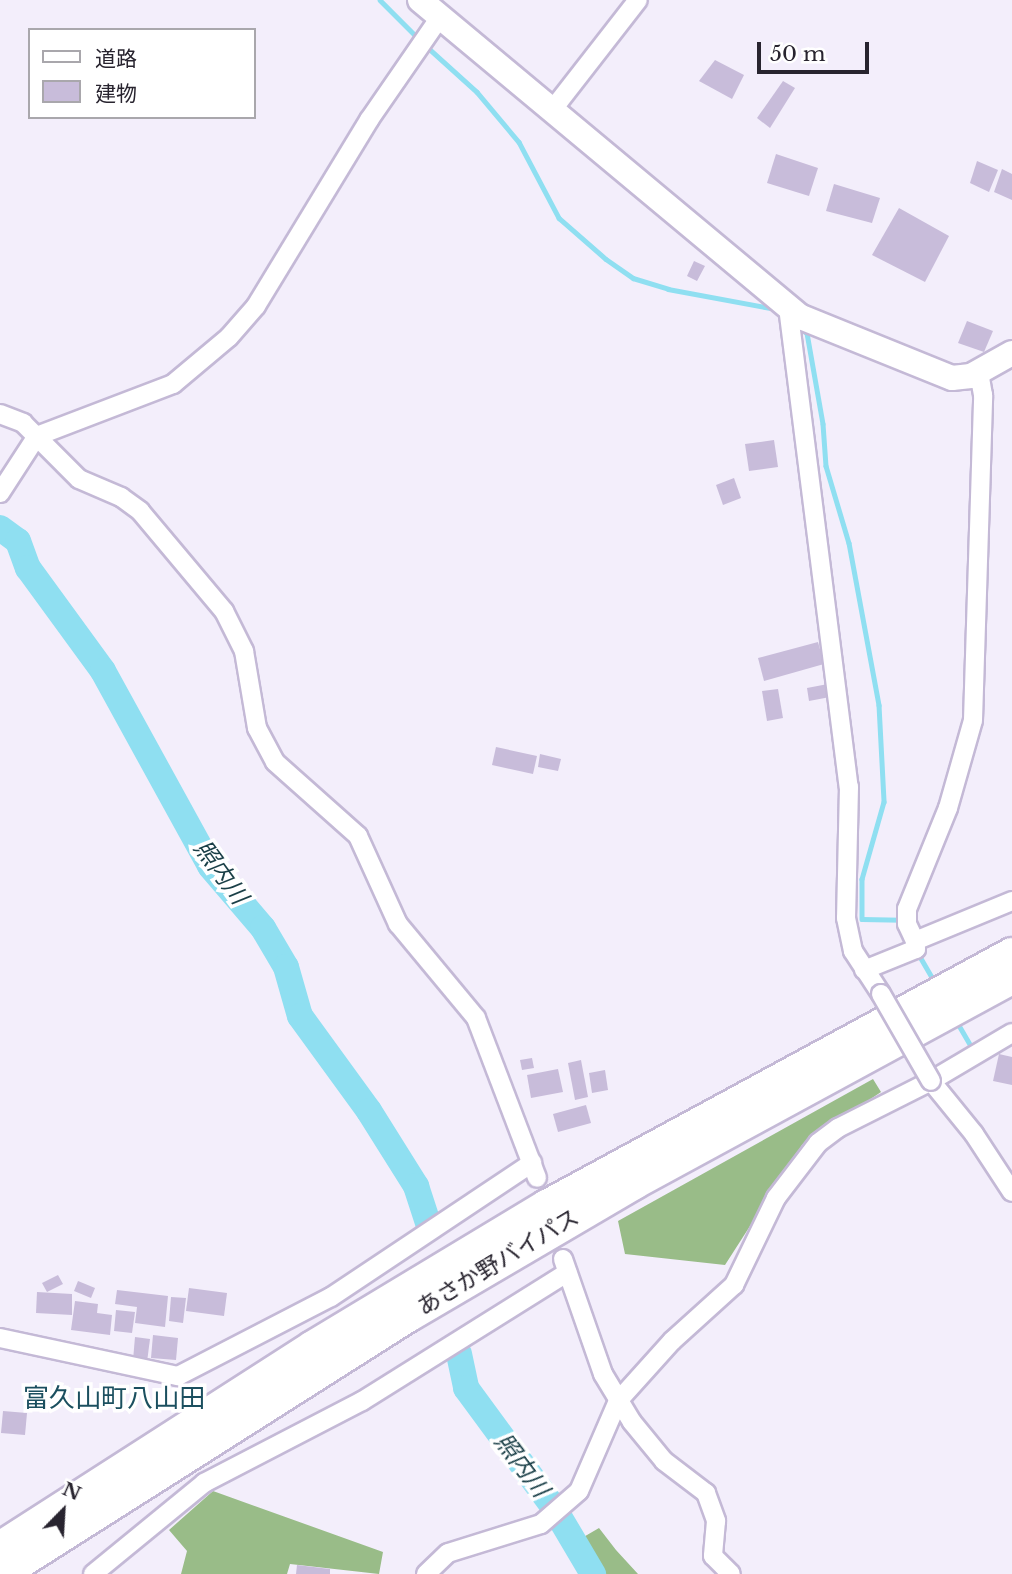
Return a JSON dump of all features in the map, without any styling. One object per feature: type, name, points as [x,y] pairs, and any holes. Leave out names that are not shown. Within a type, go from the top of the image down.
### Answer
[{"type":"highway","name":"あさか野バイパス","points":[[0,1548],[313,1347],[547,1206],[1012,954]]},
{"type":"highway","name":"あさか野バイパス","points":[[1,1574],[446,1293],[802,1088],[1012,978]]},
{"type":"street","points":[[420,0],[788,307],[817,324],[947,376],[965,377],[1012,353]]},
{"type":"street","points":[[553,109],[638,0]]},
{"type":"street","points":[[0,493],[37,436],[173,384],[229,337],[256,306],[369,120],[440,17]]},
{"type":"street","points":[[788,307],[849,787],[846,919],[853,951],[931,1082],[974,1134],[1012,1192]]},
{"type":"street","points":[[864,970],[916,949],[906,924],[907,909],[947,808],[973,720],[983,395],[979,372]]},
{"type":"street","points":[[0,415],[12,416],[37,436],[79,479],[121,497],[140,512],[224,611],[244,651],[257,728],[275,762],[358,836],[398,924],[476,1018],[534,1171],[331,1297],[210,1355],[178,1376],[0,1338]]},
{"type":"street","points":[[915,942],[1012,901]]},
{"type":"street","points":[[426,1574],[448,1553],[541,1524],[564,1506],[591,1471],[618,1401],[672,1341],[734,1285],[776,1198],[799,1163],[838,1128],[931,1082],[1012,1032]]},
{"type":"street","points":[[93,1574],[204,1483],[362,1401],[565,1266],[603,1374],[618,1401],[664,1461],[706,1493],[716,1521],[713,1556],[731,1574]]},
{"type":"green space","points":[[873,1079],[881,1092],[802,1145],[725,1265],[625,1254],[618,1221]]},
{"type":"green space","points":[[213,1491],[383,1552],[379,1574],[290,1564],[287,1574],[181,1574],[187,1551],[169,1530]]},
{"type":"green space","points":[[599,1528],[638,1574],[584,1574],[575,1542]]},
{"type":"building","points":[[715,60],[744,75],[732,99],[699,81]]},
{"type":"building","points":[[783,81],[795,88],[770,128],[757,118]]},
{"type":"building","points":[[776,154],[818,168],[809,196],[767,183]]},
{"type":"building","points":[[977,161],[998,170],[989,192],[970,183]]},
{"type":"building","points":[[1002,169],[1012,174],[1012,200],[994,192]]},
{"type":"building","points":[[834,184],[880,198],[872,223],[826,211]]},
{"type":"building","points":[[899,208],[949,236],[925,282],[872,255]]},
{"type":"building","points":[[694,261],[705,266],[697,281],[687,276]]},
{"type":"building","points":[[967,321],[993,331],[984,352],[958,343]]},
{"type":"building","points":[[774,440],[778,467],[749,471],[745,444]]},
{"type":"building","points":[[734,478],[741,498],[723,505],[716,485]]},
{"type":"building","points":[[818,642],[824,664],[764,681],[758,658]]},
{"type":"building","points":[[828,684],[830,697],[809,701],[807,688]]},
{"type":"building","points":[[778,689],[783,718],[767,721],[762,691]]},
{"type":"building","points":[[496,747],[537,756],[533,774],[492,765]]},
{"type":"building","points":[[540,754],[561,759],[558,771],[538,767]]},
{"type":"building","points":[[999,1054],[1012,1057],[1012,1085],[993,1081]]},
{"type":"building","points":[[532,1058],[534,1068],[522,1070],[520,1060]]},
{"type":"building","points":[[581,1060],[588,1097],[575,1100],[568,1063]]},
{"type":"building","points":[[558,1069],[563,1092],[531,1098],[527,1075]]},
{"type":"building","points":[[605,1070],[608,1090],[592,1093],[589,1073]]},
{"type":"building","points":[[586,1105],[591,1123],[558,1132],[553,1114]]},
{"type":"building","points":[[58,1275],[63,1284],[47,1292],[42,1283]]},
{"type":"building","points":[[78,1281],[95,1288],[91,1298],[74,1291]]},
{"type":"building","points":[[189,1288],[227,1293],[224,1316],[186,1311]]},
{"type":"building","points":[[117,1290],[168,1296],[165,1327],[135,1323],[137,1307],[115,1304]]},
{"type":"building","points":[[37,1292],[72,1294],[72,1315],[36,1313]]},
{"type":"building","points":[[171,1297],[186,1298],[183,1323],[169,1321]]},
{"type":"building","points":[[75,1301],[98,1304],[97,1313],[112,1315],[110,1335],[71,1330]]},
{"type":"building","points":[[116,1310],[135,1312],[132,1333],[114,1331]]},
{"type":"building","points":[[153,1335],[178,1338],[176,1360],[151,1358]]},
{"type":"building","points":[[135,1337],[150,1339],[147,1362],[133,1360]]},
{"type":"building","points":[[3,1411],[27,1413],[25,1435],[1,1433]]},
{"type":"building","points":[[297,1565],[330,1569],[330,1574],[296,1574]]},
{"type":"waterway","points":[[380,0],[419,39]]},
{"type":"waterway","points":[[425,45],[477,92],[519,142],[559,218],[606,259],[633,278],[668,289],[776,309]]},
{"type":"waterway","points":[[802,330],[807,333],[823,424],[826,466],[849,543],[879,705],[884,802],[862,879],[862,919],[901,920]]},
{"type":"waterway","name":"照内川","points":[[0,528],[18,541],[28,568],[103,671],[210,866],[263,928],[286,967],[300,1016],[369,1111],[416,1186],[428,1224]]},
{"type":"waterway","points":[[918,953],[935,982]]},
{"type":"waterway","points":[[956,1020],[972,1048],[976,1048]]},
{"type":"waterway","name":"照内川","points":[[459,1354],[466,1388],[554,1508],[593,1574]]},
{"type":"district","name":"富久山町八山田","points":[[114,1399]]}]
